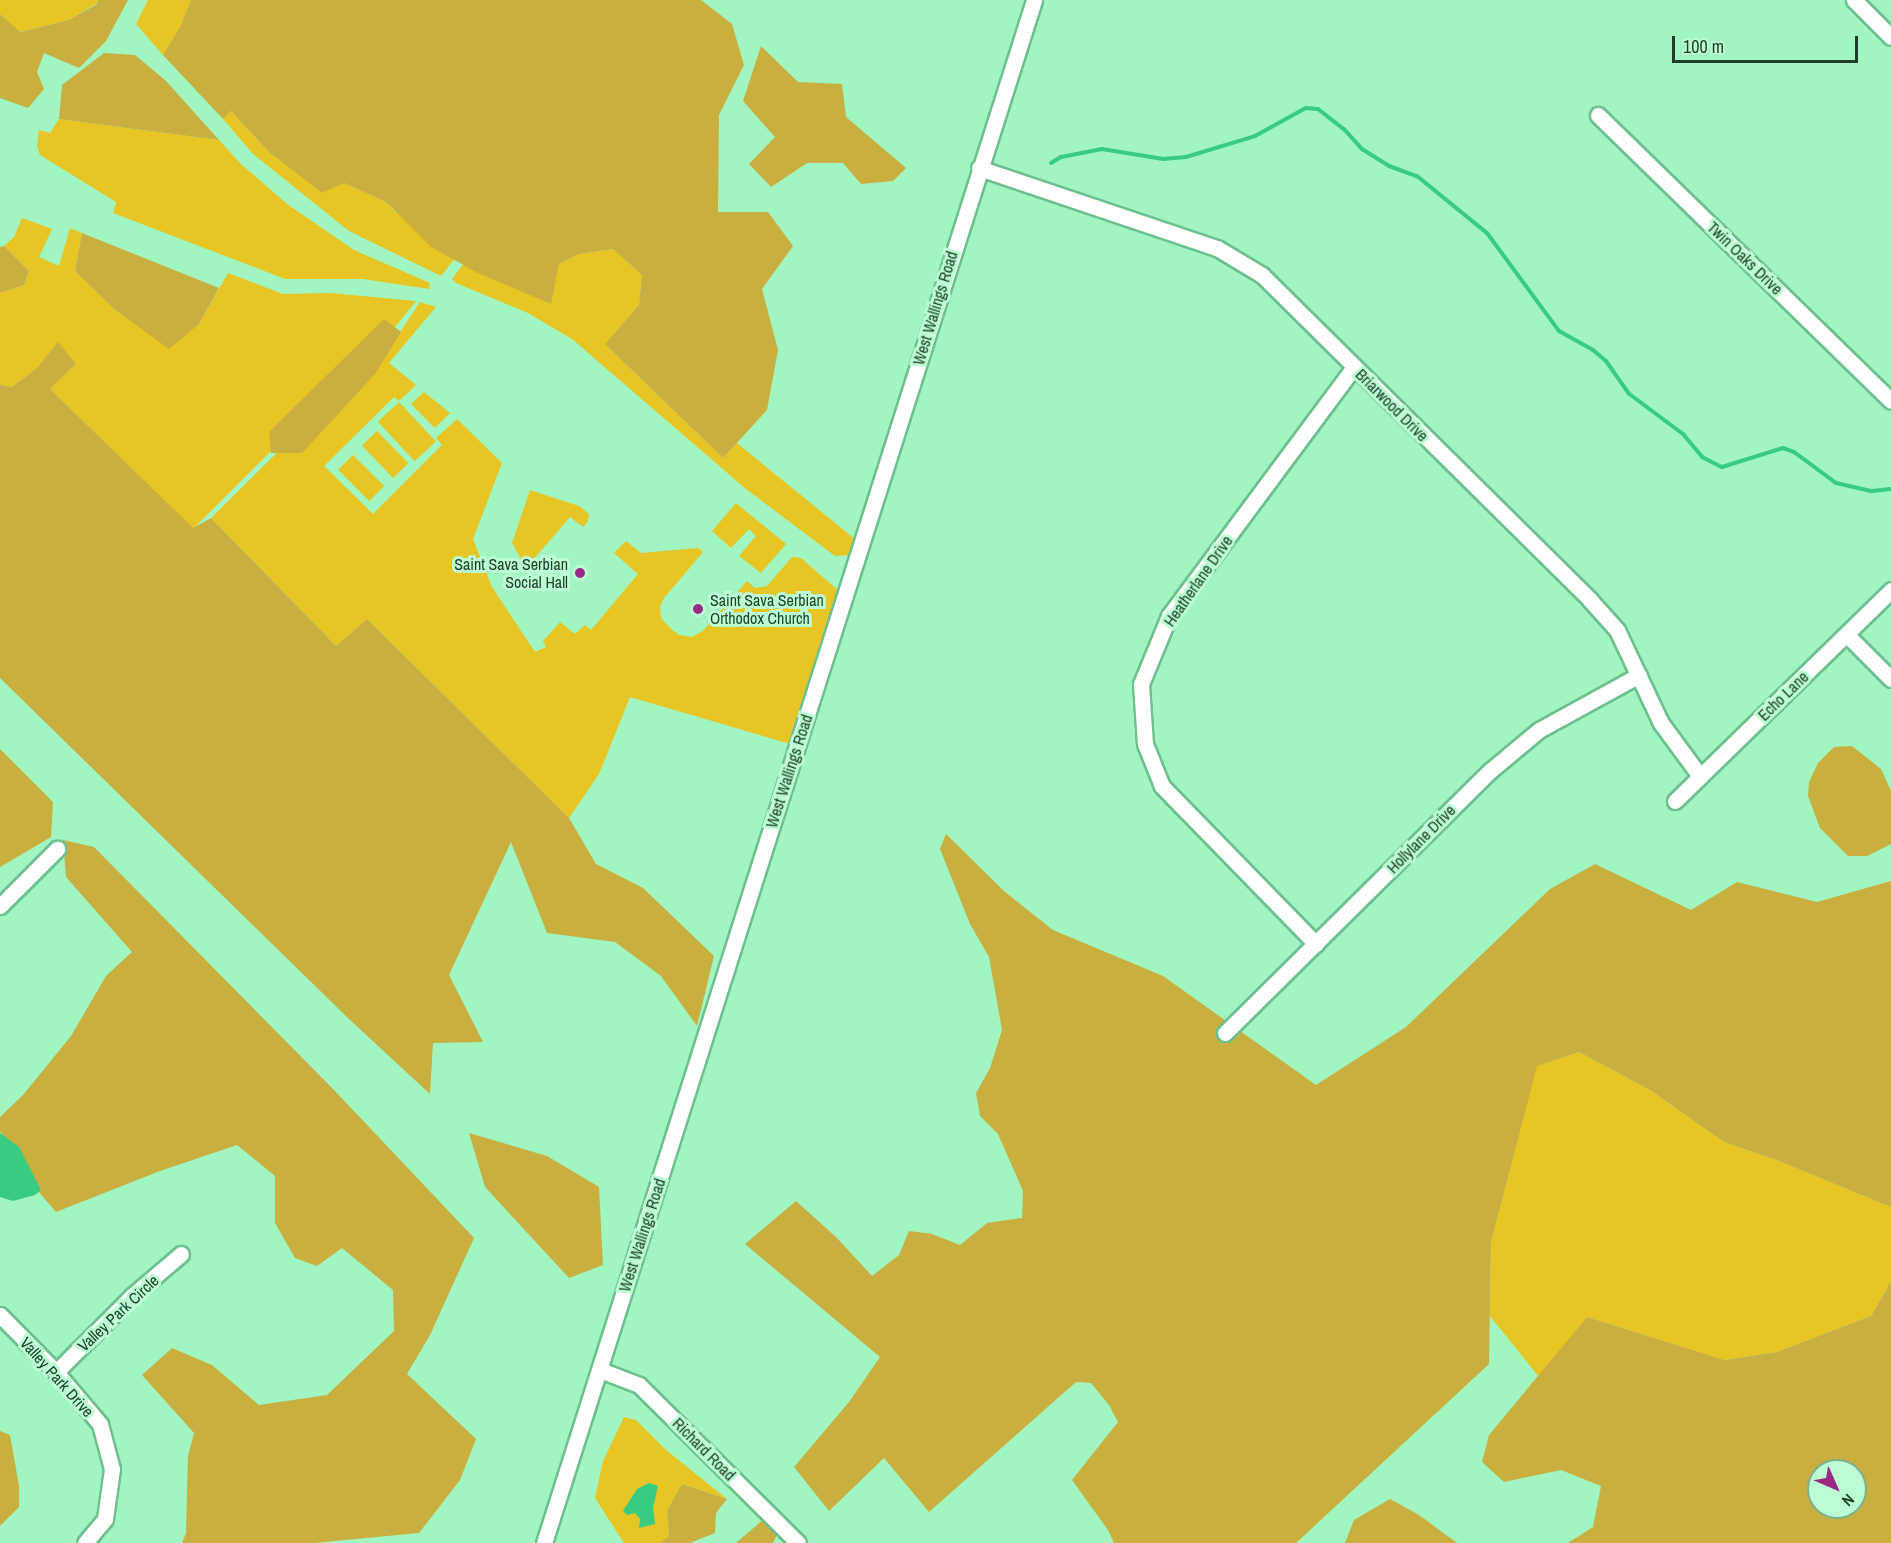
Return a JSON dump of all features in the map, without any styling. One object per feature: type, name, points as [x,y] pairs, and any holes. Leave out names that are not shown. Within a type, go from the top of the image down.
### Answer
[{"type":"street","name":"West Wallings Road","points":[[544,1543],[1034,0]]},
{"type":"street","points":[[1854,0],[1891,37]]},
{"type":"street","name":"Twin Oaks Drive","points":[[1598,115],[1891,401]]},
{"type":"street","name":"Briarwood Drive","points":[[979,168],[1217,248],[1262,275],[1590,600],[1617,630],[1661,723],[1700,776]]},
{"type":"street","name":"Heatherlane Drive","points":[[1316,944],[1162,786],[1145,744],[1141,684],[1169,616],[1354,367]]},
{"type":"street","name":"Echo Lane","points":[[1675,801],[1891,590]]},
{"type":"street","points":[[1847,635],[1891,679]]},
{"type":"street","name":"Hollylane Drive","points":[[1225,1033],[1491,770],[1539,730],[1639,675]]},
{"type":"street","points":[[0,906],[57,849]]},
{"type":"street","name":"Valley Park Circle","points":[[56,1372],[134,1295],[181,1254]]},
{"type":"street","name":"Valley Park Drive","points":[[0,1315],[56,1372],[100,1424],[112,1469],[105,1519],[85,1543]]},
{"type":"street","name":"Richard Road","points":[[600,1370],[639,1385],[798,1543]]},
{"type":"shaded area","points":[[0,0],[98,0],[97,3],[69,20],[19,32],[0,14]]},
{"type":"shaded area","points":[[98,0],[128,0],[106,41],[79,68],[44,53],[37,72],[44,89],[28,108],[0,98],[0,14],[20,32],[69,20],[97,4]]},
{"type":"shaded area","points":[[148,0],[191,0],[181,25],[163,55],[136,24]]},
{"type":"shaded area","points":[[191,0],[701,0],[732,24],[744,65],[719,115],[718,212],[768,212],[793,246],[762,289],[778,350],[767,410],[723,458],[605,344],[639,305],[642,275],[613,249],[579,254],[559,264],[551,304],[478,273],[431,247],[386,202],[344,183],[322,193],[269,152],[231,111],[223,119],[163,55],[181,25]]},
{"type":"shaded area","points":[[761,46],[798,82],[842,84],[846,117],[906,168],[893,181],[861,184],[843,163],[807,163],[771,187],[749,164],[775,137],[743,101]]},
{"type":"shaded area","points":[[104,53],[135,55],[166,81],[219,140],[59,119],[62,85]]},
{"type":"shaded area","points":[[231,111],[269,152],[322,192],[344,183],[386,202],[395,212],[463,248],[441,276],[349,231],[253,154],[223,119]]},
{"type":"shaded area","points":[[59,119],[219,140],[240,163],[287,204],[354,250],[430,283],[429,289],[363,279],[285,279],[113,213],[116,202],[40,155],[37,146],[39,130],[50,133]]},
{"type":"shaded area","points":[[22,218],[52,229],[39,257],[59,266],[70,228],[82,233],[75,271],[114,309],[131,320],[199,324],[228,273],[283,294],[330,293],[416,301],[395,327],[193,529],[50,389],[76,364],[58,343],[37,368],[12,387],[0,385],[0,293],[24,285],[29,271],[4,246],[14,237]]},
{"type":"shaded area","points":[[82,233],[219,288],[199,324],[169,349],[114,309],[75,271]]},
{"type":"shaded area","points":[[4,246],[29,271],[24,285],[0,293],[0,247]]},
{"type":"shaded area","points":[[613,249],[642,275],[639,305],[605,344],[723,458],[737,443],[856,540],[851,555],[835,556],[746,489],[572,339],[528,313],[456,283],[452,279],[471,254],[559,264],[579,254]]},
{"type":"shaded area","points":[[420,302],[436,307],[389,363],[416,385],[399,401],[394,397],[324,466],[373,514],[442,445],[436,438],[457,419],[502,463],[473,539],[492,587],[535,652],[546,647],[543,641],[560,622],[575,634],[585,625],[591,630],[638,574],[614,553],[626,541],[641,553],[698,548],[703,552],[664,598],[660,607],[661,618],[670,628],[679,635],[692,637],[703,631],[747,581],[755,588],[767,586],[792,557],[801,558],[839,591],[790,744],[630,697],[599,774],[569,818],[367,619],[336,646],[211,518],[295,435],[383,358]]},
{"type":"shaded area","points":[[384,319],[401,332],[375,374],[302,453],[271,453],[269,432]]},
{"type":"shaded area","points":[[58,342],[76,364],[50,389],[193,528],[211,518],[336,646],[367,619],[569,818],[596,864],[643,888],[714,956],[697,1026],[661,976],[615,942],[547,933],[511,842],[449,975],[483,1042],[433,1043],[430,1094],[350,1020],[0,678],[0,385],[12,387],[37,368]]},
{"type":"shaded area","points":[[424,392],[450,413],[435,428],[411,404]]},
{"type":"shaded area","points":[[399,402],[436,441],[415,461],[378,422]]},
{"type":"shaded area","points":[[377,431],[408,463],[393,478],[362,446]]},
{"type":"shaded area","points":[[353,455],[384,486],[369,501],[338,470]]},
{"type":"shaded area","points":[[530,490],[579,506],[589,514],[588,521],[583,527],[570,517],[526,568],[512,543]]},
{"type":"shaded area","points":[[736,503],[786,544],[761,573],[739,556],[756,536],[749,529],[731,548],[712,531]]},
{"type":"shaded area","points":[[1852,746],[1881,769],[1891,791],[1891,844],[1867,856],[1848,856],[1820,828],[1808,796],[1809,782],[1818,763],[1834,747]]},
{"type":"shaded area","points":[[0,749],[53,802],[51,837],[0,867]]},
{"type":"shaded area","points":[[946,834],[1005,892],[1053,930],[1163,976],[1316,1085],[1406,1027],[1550,889],[1595,864],[1691,910],[1737,882],[1817,902],[1891,881],[1891,1207],[1779,1161],[1724,1142],[1650,1090],[1579,1052],[1537,1066],[1491,1242],[1489,1364],[1296,1543],[1114,1543],[1108,1530],[1072,1480],[1118,1422],[1109,1405],[1091,1383],[1076,1382],[929,1512],[884,1458],[829,1511],[794,1467],[849,1402],[880,1357],[745,1244],[796,1201],[837,1238],[872,1276],[899,1255],[909,1231],[932,1234],[960,1245],[987,1223],[1022,1218],[1023,1191],[998,1134],[980,1116],[976,1093],[990,1068],[1002,1030],[989,957],[970,924],[940,849]]},
{"type":"shaded area","points":[[63,840],[94,847],[334,1090],[474,1238],[430,1335],[407,1374],[476,1439],[460,1480],[419,1533],[314,1543],[182,1543],[186,1533],[188,1456],[194,1433],[142,1375],[172,1348],[212,1365],[259,1405],[327,1395],[394,1331],[393,1290],[342,1248],[317,1266],[295,1258],[275,1223],[275,1176],[237,1145],[160,1171],[56,1212],[25,1176],[0,1131],[0,1117],[23,1095],[71,1036],[106,976],[132,952],[66,877]]},
{"type":"shaded area","points":[[1579,1052],[1650,1090],[1724,1142],[1779,1161],[1891,1207],[1891,1282],[1871,1316],[1777,1352],[1723,1360],[1587,1317],[1539,1377],[1490,1316],[1491,1242],[1536,1066]]},
{"type":"shaded area","points":[[0,1133],[19,1147],[41,1190],[35,1195],[13,1201],[0,1197]]},
{"type":"shaded area","points":[[469,1133],[547,1156],[599,1187],[603,1265],[569,1278],[485,1187]]},
{"type":"shaded area","points":[[1891,1282],[1891,1543],[1568,1543],[1593,1527],[1601,1486],[1561,1470],[1504,1482],[1482,1462],[1489,1435],[1587,1317],[1724,1360],[1777,1352],[1871,1316]]},
{"type":"shaded area","points":[[624,1417],[636,1420],[666,1450],[727,1499],[682,1484],[667,1510],[669,1537],[659,1543],[624,1543],[595,1498],[603,1461]]},
{"type":"shaded area","points":[[0,1431],[10,1435],[19,1486],[19,1507],[0,1526]]},
{"type":"shaded area","points":[[649,1483],[658,1486],[653,1508],[655,1524],[639,1528],[640,1519],[635,1513],[627,1515],[623,1511],[637,1489]]},
{"type":"shaded area","points":[[682,1484],[727,1499],[716,1513],[715,1533],[690,1543],[659,1543],[669,1536],[667,1510]]},
{"type":"shaded area","points":[[1390,1499],[1419,1515],[1457,1543],[1345,1543],[1354,1520]]},
{"type":"shaded area","points":[[764,1519],[778,1533],[773,1543],[736,1543]]},
{"type":"waterway","points":[[1051,163],[1061,157],[1102,149],[1163,159],[1186,157],[1255,136],[1306,108],[1318,109],[1344,129],[1362,149],[1389,166],[1417,176],[1487,233],[1559,331],[1593,350],[1606,361],[1628,393],[1683,434],[1702,457],[1722,467],[1783,448],[1794,452],[1836,483],[1872,491],[1891,489]]},
{"type":"place","name":"Saint Sava Serbian Social Hall","points":[[580,573]]},
{"type":"place","name":"Saint Sava Serbian Orthodox Church","points":[[698,609]]}]
